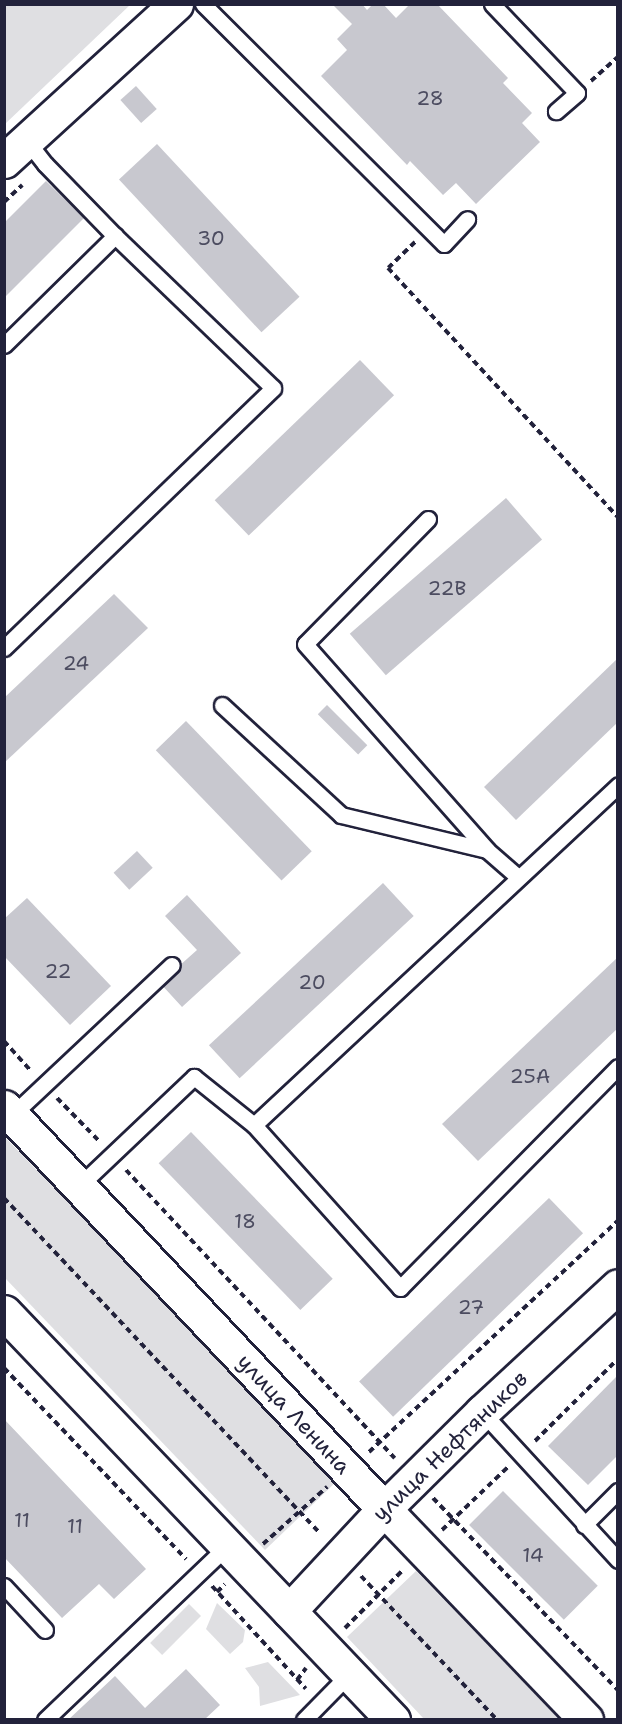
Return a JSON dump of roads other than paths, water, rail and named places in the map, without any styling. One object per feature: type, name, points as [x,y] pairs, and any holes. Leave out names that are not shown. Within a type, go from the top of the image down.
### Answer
[{"type":"main road","points":[[16,151],[176,4]]},
{"type":"main road","name":"улица Ленина","points":[[8,1111],[346,1470],[586,1719]]},
{"type":"main road","name":"улица Нефтяников","points":[[289,1611],[384,1509],[482,1412],[617,1289]]},
{"type":"main road","points":[[6,1315],[393,1719]]},
{"type":"lane","points":[[203,4],[444,244],[467,219]]},
{"type":"lane","points":[[492,4],[578,93],[556,111]]},
{"type":"lane","points":[[4,648],[273,388],[115,236],[45,164],[16,151]]},
{"type":"lane","points":[[4,345],[115,236]]},
{"type":"lane","points":[[428,519],[305,644],[487,850],[518,877]]},
{"type":"lane","points":[[222,705],[341,815],[487,850]]},
{"type":"lane","points":[[254,1125],[618,785]]},
{"type":"lane","points":[[8,1111],[44,1084],[172,965]]},
{"type":"lane","points":[[78,1187],[194,1077],[254,1125],[400,1288],[618,1067]]},
{"type":"lane","points":[[482,1412],[584,1526],[618,1560]]},
{"type":"lane","points":[[584,1526],[618,1491]]},
{"type":"lane","points":[[45,1719],[199,1573],[236,1553]]},
{"type":"lane","points":[[4,1587],[45,1630]]},
{"type":"lane","points":[[304,1719],[350,1674]]}]
